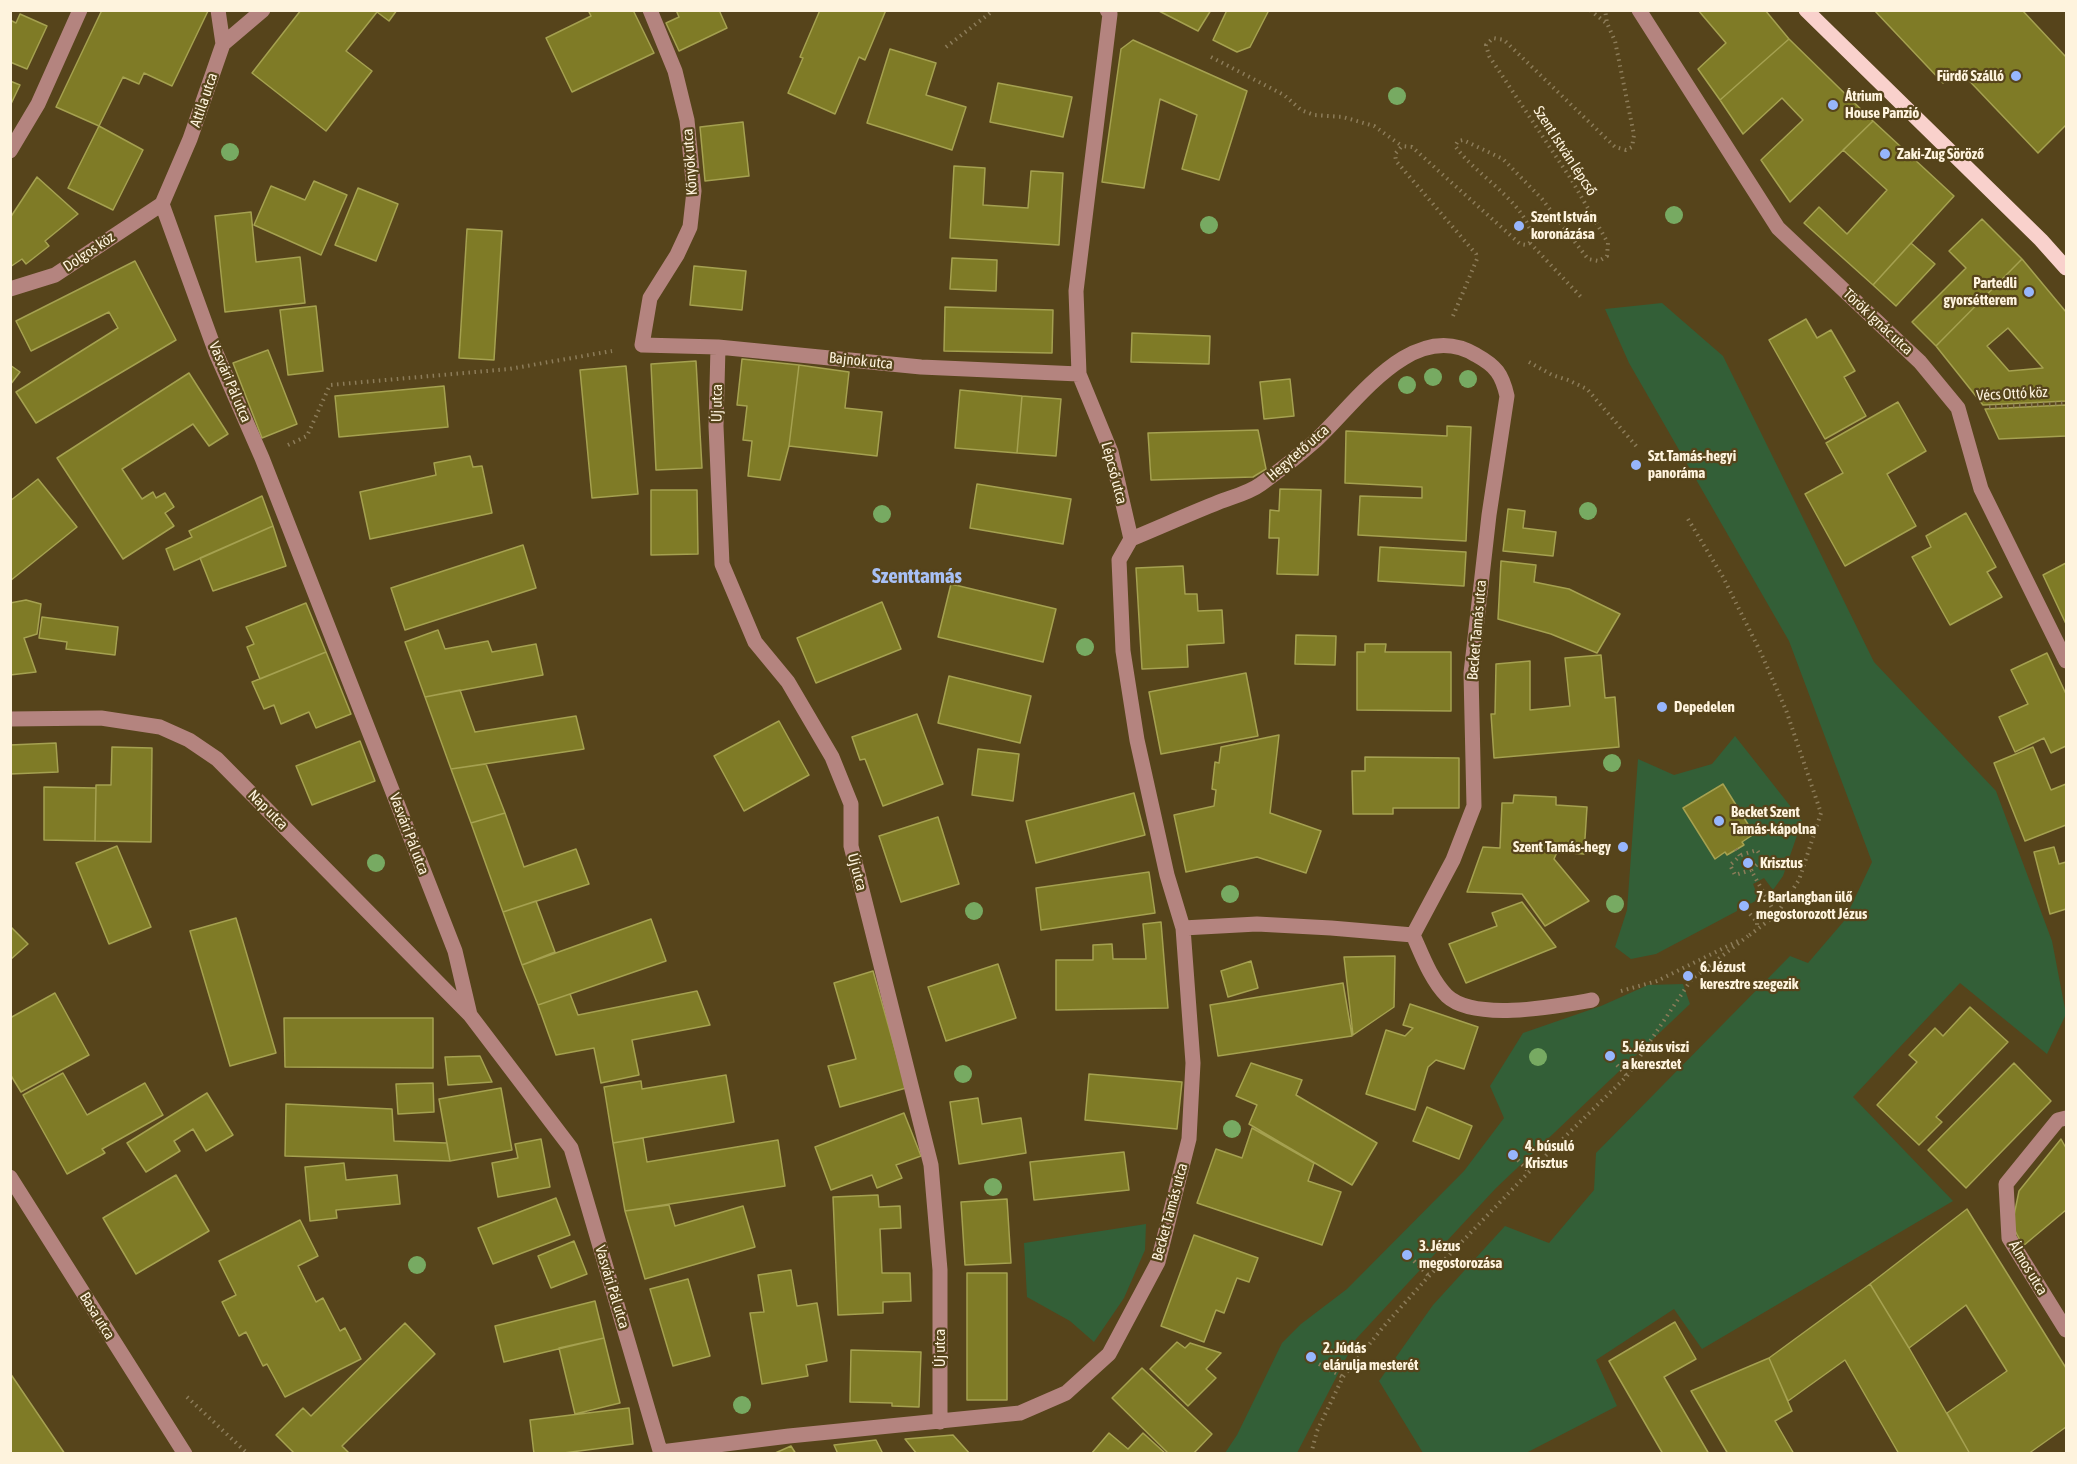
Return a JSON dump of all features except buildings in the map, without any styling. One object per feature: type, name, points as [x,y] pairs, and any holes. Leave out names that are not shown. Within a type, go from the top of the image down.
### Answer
[{"type":"main road","points":[[1806,10],[2067,268]]},
{"type":"street","points":[[10,151],[38,104],[80,10]]},
{"type":"street","points":[[218,10],[223,44]]},
{"type":"street","points":[[223,44],[263,10]]},
{"type":"street","name":"Könyök utca","points":[[642,345],[650,298],[677,255],[690,227],[694,191],[687,120],[675,71],[650,10]]},
{"type":"street","name":"Török Ignác utca","points":[[1639,10],[1778,228],[1920,362],[1958,408],[1981,489],[2067,661]]},
{"type":"street","name":"Lépcső utca","points":[[1108,12],[1076,291],[1079,374],[1111,452],[1131,539]]},
{"type":"street","name":"Attila utca","points":[[162,204],[190,139],[223,44]]},
{"type":"street","name":"Dolgos köz","points":[[10,289],[55,274],[162,204]]},
{"type":"street","name":"Vasvári Pál utca","points":[[162,204],[216,353],[262,458],[455,951],[470,1016],[571,1148],[661,1453]]},
{"type":"street","name":"Bajnok utca","points":[[642,345],[718,347],[921,367],[1079,374]]},
{"type":"street","name":"Hegytető utca","points":[[1131,539],[1258,486],[1314,442],[1373,381],[1396,361],[1425,349],[1448,345]]},
{"type":"street","name":"Becket Tamás utca","points":[[1413,935],[1453,860],[1474,806],[1471,673],[1507,396],[1503,378],[1490,363],[1472,352],[1448,345]]},
{"type":"street","name":"Új utca","points":[[718,347],[716,426],[722,564],[755,642],[788,682],[832,757],[851,804],[851,846],[931,1165],[940,1270],[940,1422]]},
{"type":"street","points":[[1131,539],[1119,560],[1123,651],[1137,740],[1167,875],[1183,928],[1257,924],[1413,935],[1434,979],[1448,997],[1470,1007],[1516,1010],[1551,1008],[1592,1000]]},
{"type":"street","name":"Nap utca","points":[[10,719],[101,718],[160,727],[189,740],[217,759],[470,1016]]},
{"type":"street","name":"Becket Tamás utca","points":[[661,1453],[789,1436],[1020,1413],[1066,1393],[1109,1354],[1158,1262],[1189,1139],[1192,1063],[1183,928]]},
{"type":"street","name":"Álmos utca","points":[[2067,1118],[2058,1120],[2006,1184],[2009,1238],[2067,1330]]},
{"type":"street","name":"Basa utca","points":[[10,1178],[185,1454]]},
{"type":"path","points":[[946,47],[994,10]]},
{"type":"path","points":[[1590,10],[1607,23]]},
{"type":"path","name":"Szent István lépcső","points":[[1530,243],[1533,240],[1531,231],[1520,213],[1458,150],[1455,146],[1458,141],[1462,140],[1503,159],[1542,199],[1588,258],[1599,261],[1607,256],[1608,243],[1571,179],[1489,56],[1486,45],[1493,38],[1504,40],[1615,147],[1626,150],[1632,147],[1634,135],[1615,41],[1607,23],[1605,10]]},
{"type":"path","points":[[1210,57],[1284,95],[1301,110],[1314,115],[1343,117],[1374,126],[1402,146],[1412,147],[1520,244],[1530,243],[1581,297]]},
{"type":"path","points":[[1402,146],[1395,154],[1396,161],[1476,254],[1477,260],[1451,320]]},
{"type":"path","points":[[262,458],[307,436],[330,385],[510,369],[642,345]]},
{"type":"path","points":[[1522,358],[1552,375],[1587,389],[1637,447]]},
{"type":"path","name":"Vécs Ottó köz","points":[[1958,408],[2067,403]]},
{"type":"path","points":[[1311,1454],[1317,1431],[1343,1377],[1384,1326],[1529,1172],[1627,1076],[1692,980],[1776,915],[1799,880],[1821,813],[1786,710],[1761,653],[1723,577],[1688,519]]},
{"type":"path","points":[[1736,849],[1740,856]]},
{"type":"path","points":[[1757,850],[1763,859],[1751,870],[1735,875],[1730,865],[1740,856],[1757,850]]},
{"type":"path","points":[[1751,870],[1776,915]]},
{"type":"path","points":[[1750,915],[1757,922],[1757,930]]},
{"type":"path","points":[[1592,1000],[1657,981],[1748,936]]},
{"type":"path","points":[[1617,1065],[1627,1076]]},
{"type":"path","points":[[1518,1160],[1529,1172]]},
{"type":"path","points":[[1414,1261],[1429,1276]]},
{"type":"path","points":[[1319,1365],[1343,1377]]},
{"type":"green space","points":[[1662,303],[1723,356],[1874,662],[1996,791],[2052,941],[2066,1014],[2047,1054],[1960,983],[1853,1097],[1953,1201],[1702,1349],[1674,1309],[1596,1360],[1617,1406],[1526,1453],[1423,1453],[1379,1381],[1433,1305],[1505,1226],[1549,1243],[1594,1190],[1596,1153],[1790,956],[1808,963],[1844,921],[1872,862],[1789,641],[1629,363],[1605,309]]},
{"type":"green space","points":[[1735,736],[1802,821],[1783,876],[1773,890],[1764,878],[1753,884],[1759,899],[1750,904],[1744,900],[1737,905],[1737,911],[1656,954],[1631,959],[1615,947],[1627,910],[1638,759],[1674,775],[1712,764]]},
{"type":"green space","points":[[1683,984],[1690,1004],[1496,1188],[1356,1339],[1297,1453],[1225,1453],[1237,1435],[1282,1343],[1301,1324],[1347,1289],[1464,1171],[1504,1118],[1490,1086],[1523,1033],[1601,1006],[1648,985]]},
{"type":"green space","points":[[1146,1224],[1145,1250],[1124,1298],[1094,1342],[1070,1321],[1027,1297],[1024,1243]]},
{"type":"place","name":"Fürdő Szálló","points":[[2016,76]]},
{"type":"place","name":"Átrium House Panzió","points":[[1833,105]]},
{"type":"place","name":"Zaki-Zug Söröző","points":[[1885,154]]},
{"type":"place","name":"Szent István koronázása","points":[[1519,226]]},
{"type":"place","name":"Partedli gyorsétterem","points":[[2029,292]]},
{"type":"place","name":"Szt.Tamás-hegyi panoráma","points":[[1636,465]]},
{"type":"place","name":"Depedelen","points":[[1662,707]]},
{"type":"place","name":"Becket Szent Tamás-kápolna","points":[[1719,821]]},
{"type":"place","name":"Szent Tamás-hegy","points":[[1623,847]]},
{"type":"place","name":"Krisztus","points":[[1748,863]]},
{"type":"place","name":"7. Barlangban ülő megostorozott Jézus","points":[[1744,906]]},
{"type":"place","name":"6. Jézust keresztre szegezik","points":[[1688,976]]},
{"type":"place","name":"5. Jézus viszi a keresztet","points":[[1610,1056]]},
{"type":"place","name":"4. búsuló Krisztus","points":[[1513,1155]]},
{"type":"place","name":"3. Jézus megostorozása","points":[[1407,1255]]},
{"type":"place","name":"2. Júdás elárulja mesterét","points":[[1311,1357]]},
{"type":"district","name":"Szenttamás","points":[[917,576]]}]
